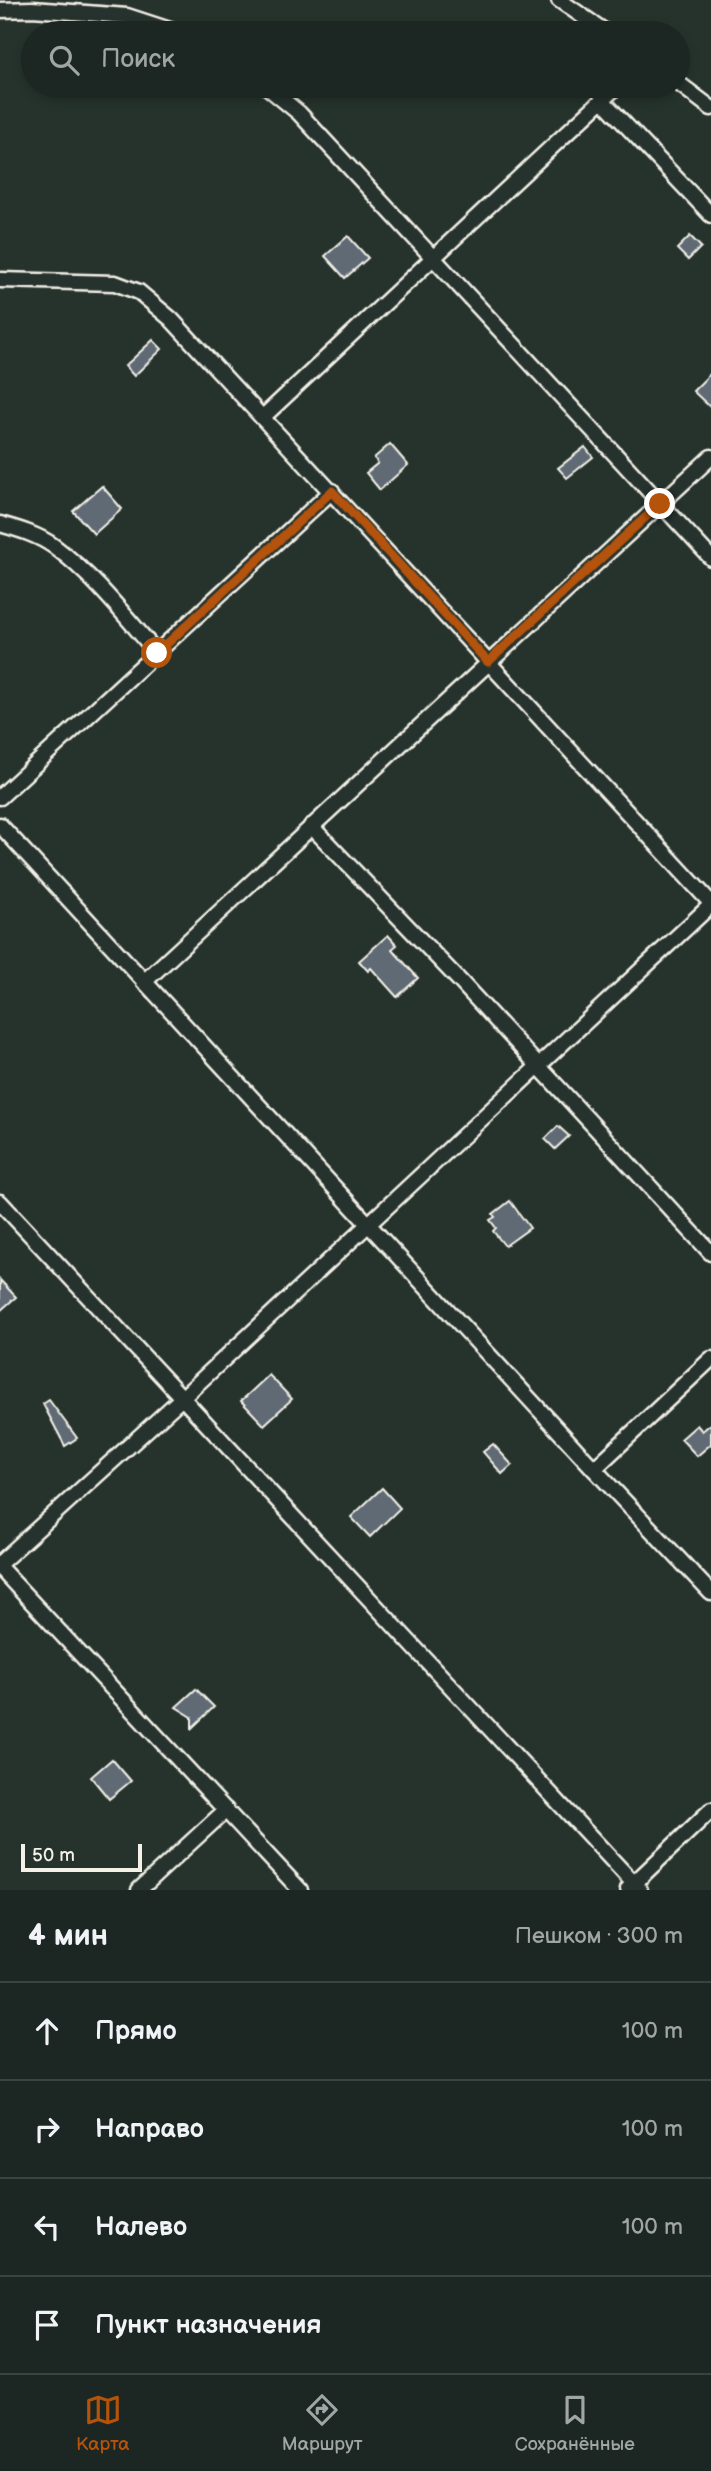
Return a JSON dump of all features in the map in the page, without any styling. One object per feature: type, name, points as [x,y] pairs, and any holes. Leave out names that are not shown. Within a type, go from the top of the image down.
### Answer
[{"type":"street","points":[[559,0],[590,21]]},
{"type":"street","points":[[0,10],[43,9],[127,16],[142,21]]},
{"type":"street","points":[[690,92],[711,108]]},
{"type":"street","points":[[280,98],[299,113],[434,257],[711,558]]},
{"type":"street","points":[[263,417],[602,100],[711,215]]},
{"type":"street","points":[[0,280],[115,283],[139,292],[171,318],[711,904],[0,1565],[300,1890]]},
{"type":"street","points":[[144,982],[711,457]]},
{"type":"street","points":[[0,797],[332,491]]},
{"type":"street","points":[[0,524],[22,530],[54,545],[95,582],[157,653]]},
{"type":"street","points":[[0,825],[711,1593]]},
{"type":"street","points":[[311,825],[459,980],[711,1253]]},
{"type":"street","points":[[0,1202],[634,1888],[711,1810]]},
{"type":"street","points":[[594,1469],[711,1359]]},
{"type":"street","points":[[139,1890],[226,1810]]},
{"type":"building","points":[[348,236],[368,258],[345,278],[325,256]]},
{"type":"building","points":[[690,236],[701,247],[688,260],[677,249]]},
{"type":"building","points":[[153,340],[162,349],[134,376],[125,366]]},
{"type":"building","points":[[711,373],[711,408],[693,391]]},
{"type":"building","points":[[390,444],[408,465],[380,490],[366,473],[378,463],[374,458]]},
{"type":"building","points":[[585,447],[593,457],[567,478],[558,468]]},
{"type":"building","points":[[102,486],[122,509],[94,534],[73,511]]},
{"type":"building","points":[[388,935],[397,945],[392,949],[418,978],[397,997],[371,968],[368,971],[359,961]]},
{"type":"building","points":[[558,1126],[569,1136],[555,1149],[545,1139]]},
{"type":"building","points":[[510,1201],[530,1228],[505,1246],[493,1231],[496,1228],[490,1220],[495,1217],[493,1214]]},
{"type":"building","points":[[0,1280],[16,1297],[0,1311]]},
{"type":"building","points":[[269,1375],[292,1399],[264,1425],[241,1401]]},
{"type":"building","points":[[49,1400],[77,1438],[65,1446],[43,1404]]},
{"type":"building","points":[[711,1424],[711,1444],[697,1456],[681,1439],[697,1425],[702,1431]]},
{"type":"building","points":[[493,1444],[512,1465],[502,1474],[483,1452]]},
{"type":"building","points":[[382,1488],[400,1508],[370,1537],[351,1517]]},
{"type":"building","points":[[196,1689],[214,1707],[192,1728],[192,1717],[176,1707]]},
{"type":"building","points":[[112,1759],[131,1781],[109,1799],[91,1777]]},
{"type":"route","points":[[157,653],[332,491],[488,662],[660,504]]}]
